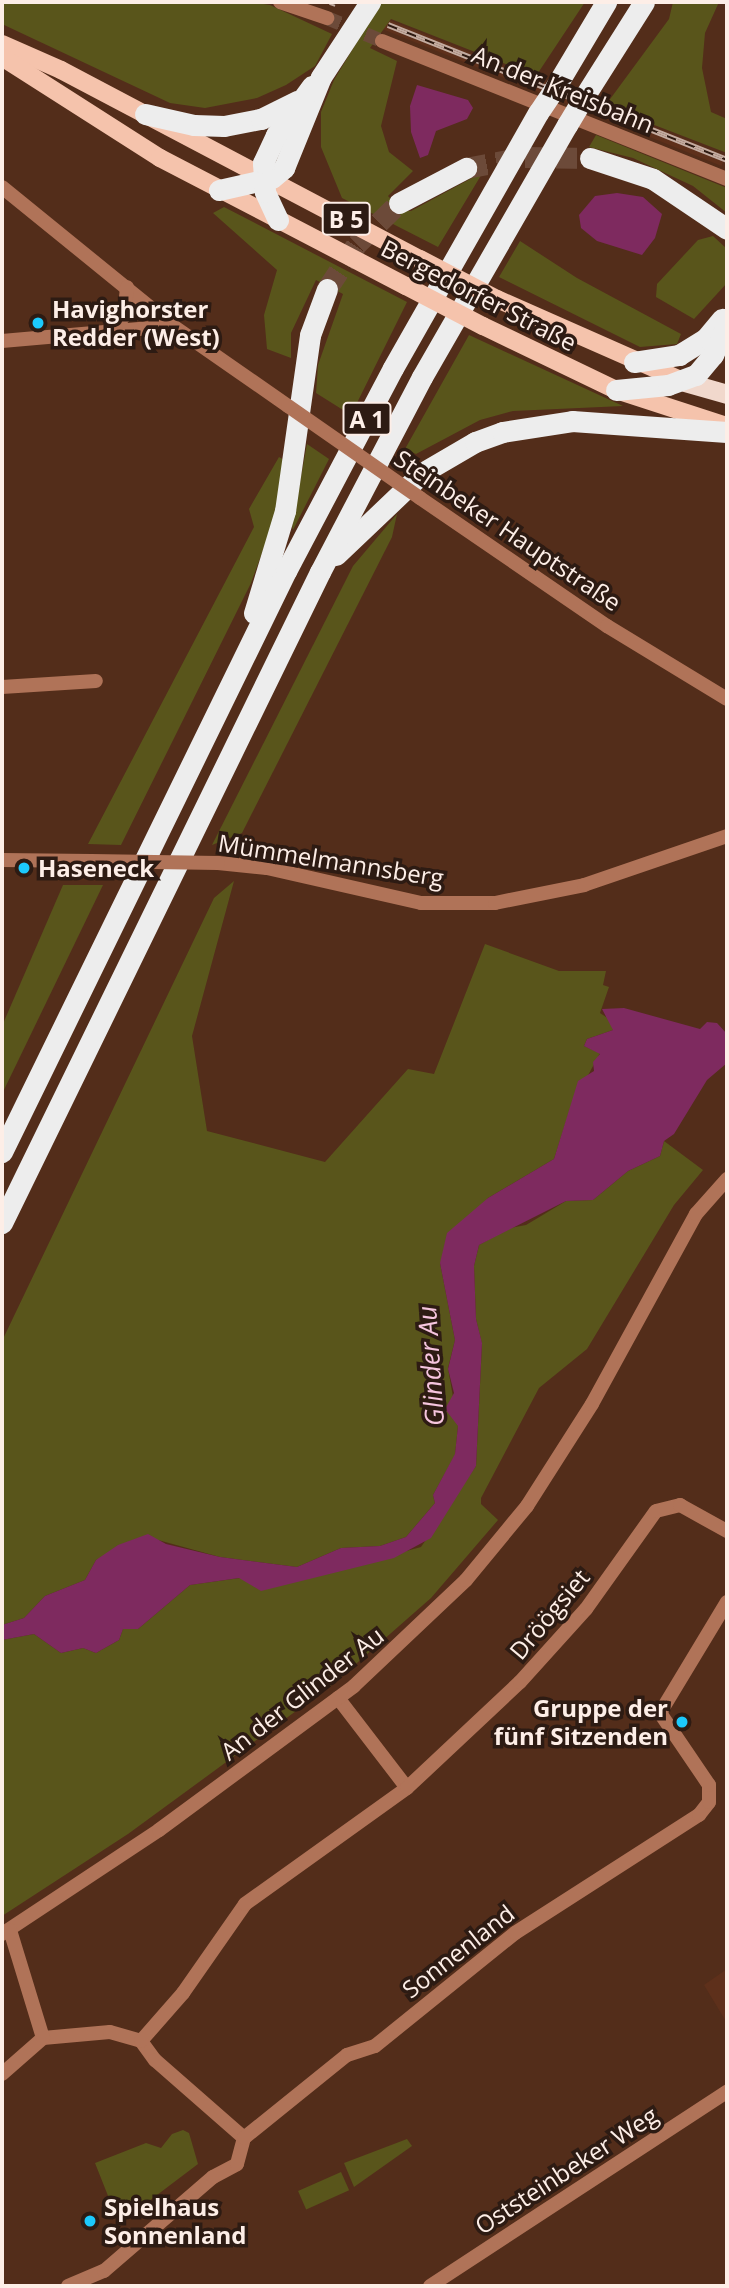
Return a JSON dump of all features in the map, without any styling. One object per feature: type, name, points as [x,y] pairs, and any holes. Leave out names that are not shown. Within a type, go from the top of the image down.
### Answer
[{"type":"highway","points":[[278,220],[266,177],[270,145],[299,100],[321,77],[370,2]]},
{"type":"highway","name":"A 1","points":[[2,1152],[235,673],[393,369],[538,113],[606,2]]},
{"type":"highway","name":"A 1","points":[[2,1223],[320,572],[422,377],[567,125],[643,2]]},
{"type":"highway","points":[[219,190],[266,177],[288,162],[321,77]]},
{"type":"highway","points":[[145,114],[180,123],[224,126],[261,118],[299,100]]},
{"type":"highway","points":[[590,158],[653,179],[727,229]]},
{"type":"highway","points":[[399,203],[466,168]]},
{"type":"highway","points":[[235,673],[285,511],[310,335],[327,289]]},
{"type":"highway","points":[[634,362],[667,358],[693,348],[727,311]]},
{"type":"highway","points":[[616,390],[685,382],[707,363],[727,323]]},
{"type":"highway","name":"Bergedorfer Straße","points":[[685,382],[727,394]]},
{"type":"highway","points":[[320,572],[422,472],[475,442],[502,432],[572,421],[727,432]]},
{"type":"main road","name":"Bergedorfer Straße","points":[[2,44],[145,114],[497,299],[634,362],[685,382]]},
{"type":"main road","name":"Bergedorfer Straße","points":[[2,57],[92,118],[219,190],[483,326],[616,390],[727,426]]},
{"type":"street","points":[[280,2],[327,18]]},
{"type":"street","name":"An der Kreisbahn","points":[[382,41],[727,179]]},
{"type":"street","name":"Steinbeker Hauptstraße","points":[[2,187],[173,326],[595,619],[727,699]]},
{"type":"street","points":[[113,331],[124,316],[127,287]]},
{"type":"street","points":[[2,341],[173,326]]},
{"type":"street","points":[[2,687],[96,681]]},
{"type":"street","name":"Mümmelmannsberg","points":[[2,860],[218,863],[267,868],[421,903],[495,903],[584,885],[727,836]]},
{"type":"street","name":"An der Glinder Au","points":[[6,1932],[159,1830],[338,1698],[466,1580],[527,1506],[592,1404],[696,1214],[727,1179]]},
{"type":"street","name":"Dröögsiet","points":[[141,2041],[205,1962],[245,1904],[407,1788],[464,1739],[586,1609],[656,1511],[680,1505],[727,1531]]},
{"type":"street","name":"Sonnenland","points":[[68,2286],[104,2271],[213,2177],[237,2164],[244,2138],[347,2055],[375,2046],[515,1933],[699,1815],[709,1802],[709,1785],[660,1713],[727,1602]]},
{"type":"street","points":[[338,1698],[407,1788]]},
{"type":"street","points":[[6,1932],[43,2038]]},
{"type":"street","points":[[2,2074],[43,2038],[110,2032],[141,2041],[156,2060],[244,2138]]},
{"type":"street","name":"Oststeinbeker Weg","points":[[430,2286],[727,2092]]},
{"type":"shaded area","points":[[2,2],[250,2],[270,5],[332,34],[315,66],[286,85],[257,98],[205,108],[170,103],[2,24]]},
{"type":"shaded area","points":[[381,2],[585,2],[536,76],[391,19],[370,48],[397,61],[381,126],[389,152],[413,171],[388,196],[402,211],[411,211],[483,172],[438,247],[342,198],[321,147],[321,112],[334,80]]},
{"type":"shaded area","points":[[673,2],[719,2],[705,33],[702,68],[711,112],[727,119],[727,153],[605,106],[669,19]]},
{"type":"shaded area","points":[[377,15],[726,156],[722,166],[373,25]]},
{"type":"shaded area","points":[[417,85],[468,100],[473,108],[467,119],[436,131],[428,155],[420,158],[411,132],[410,106]]},
{"type":"shaded area","points":[[596,135],[727,188],[727,213],[693,186],[633,158],[589,147]]},
{"type":"shaded area","points":[[617,193],[643,197],[662,214],[655,238],[642,255],[597,241],[581,228],[579,215],[595,196]]},
{"type":"shaded area","points":[[224,207],[407,302],[351,415],[316,393],[318,365],[343,294],[316,280],[291,333],[291,358],[267,349],[264,315],[277,270],[213,213]]},
{"type":"shaded area","points":[[713,236],[727,249],[727,283],[694,319],[656,297],[657,284],[698,240]]},
{"type":"shaded area","points":[[520,241],[577,278],[681,334],[677,344],[640,347],[499,277]]},
{"type":"shaded area","points":[[469,335],[623,406],[513,411],[480,420],[416,454],[405,449]]},
{"type":"shaded area","points":[[307,444],[329,459],[293,530],[292,526]]},
{"type":"shaded area","points":[[279,457],[286,461],[274,520],[251,583],[121,845],[88,844],[254,527],[249,509]]},
{"type":"shaded area","points":[[397,514],[392,537],[242,833],[212,845],[353,566]]},
{"type":"shaded area","points":[[234,881],[192,1036],[207,1131],[325,1162],[408,1069],[434,1074],[485,944],[559,971],[606,971],[603,985],[609,987],[600,1013],[612,1021],[613,1030],[587,1039],[584,1046],[600,1053],[570,1109],[554,1159],[488,1198],[440,1263],[455,1340],[448,1368],[458,1426],[455,1455],[433,1495],[435,1503],[406,1537],[380,1546],[341,1548],[297,1567],[220,1557],[158,1540],[96,1560],[85,1580],[45,1596],[24,1618],[2,1625],[2,1341],[214,898]]},
{"type":"shaded area","points":[[63,885],[103,885],[2,1094],[2,1026]]},
{"type":"shaded area","points":[[624,1008],[700,1029],[707,1022],[717,1023],[727,1034],[727,1063],[707,1080],[674,1134],[664,1141],[660,1156],[628,1171],[593,1200],[566,1201],[479,1245],[474,1266],[476,1319],[482,1343],[476,1466],[431,1538],[394,1558],[261,1591],[239,1578],[190,1585],[138,1629],[123,1629],[119,1640],[96,1653],[83,1648],[61,1653],[34,1634],[2,1640],[2,1625],[24,1618],[45,1596],[85,1580],[96,1560],[118,1545],[148,1534],[166,1544],[220,1557],[297,1567],[341,1548],[380,1546],[406,1537],[435,1503],[433,1495],[455,1454],[458,1426],[445,1409],[454,1393],[448,1369],[455,1340],[440,1263],[447,1233],[488,1198],[554,1159],[578,1081],[594,1071],[593,1062],[600,1054],[584,1046],[587,1039],[613,1030],[602,1009]]},
{"type":"shaded area","points":[[664,1141],[703,1170],[674,1205],[587,1349],[539,1388],[481,1498],[481,1504],[498,1520],[431,1598],[333,1684],[128,1834],[2,1916],[2,1640],[34,1634],[61,1653],[83,1648],[96,1653],[119,1640],[123,1629],[138,1629],[190,1585],[240,1578],[262,1590],[421,1547],[476,1466],[482,1344],[476,1319],[474,1266],[479,1245],[510,1228],[526,1225],[566,1201],[593,1200],[628,1171],[660,1156]]},
{"type":"shaded area","points":[[727,1969],[727,2023],[704,1985]]},
{"type":"shaded area","points":[[183,2130],[189,2133],[198,2164],[128,2217],[114,2211],[95,2163],[146,2143],[161,2148],[172,2134]]},
{"type":"shaded area","points":[[407,2139],[412,2146],[354,2187],[344,2163]]},
{"type":"shaded area","points":[[341,2172],[349,2190],[306,2209],[298,2191]]},
{"type":"tunnel","points":[[327,18],[382,41]]},
{"type":"tunnel","points":[[466,168],[525,157],[590,158]]},
{"type":"tunnel","points":[[327,289],[357,244],[399,203]]},
{"type":"railway","points":[[330,2],[336,4]]},
{"type":"railway","points":[[388,25],[727,160]]},
{"type":"place","name":"Havighorster Redder (West)","points":[[38,323]]},
{"type":"place","name":"Haseneck","points":[[24,868]]},
{"type":"place","name":"Gruppe der fünf Sitzenden","points":[[682,1722]]},
{"type":"place","name":"Spielhaus Sonnenland","points":[[90,2221]]},
{"type":"water label","name":"Glinder Au","points":[[431,1366]]}]
